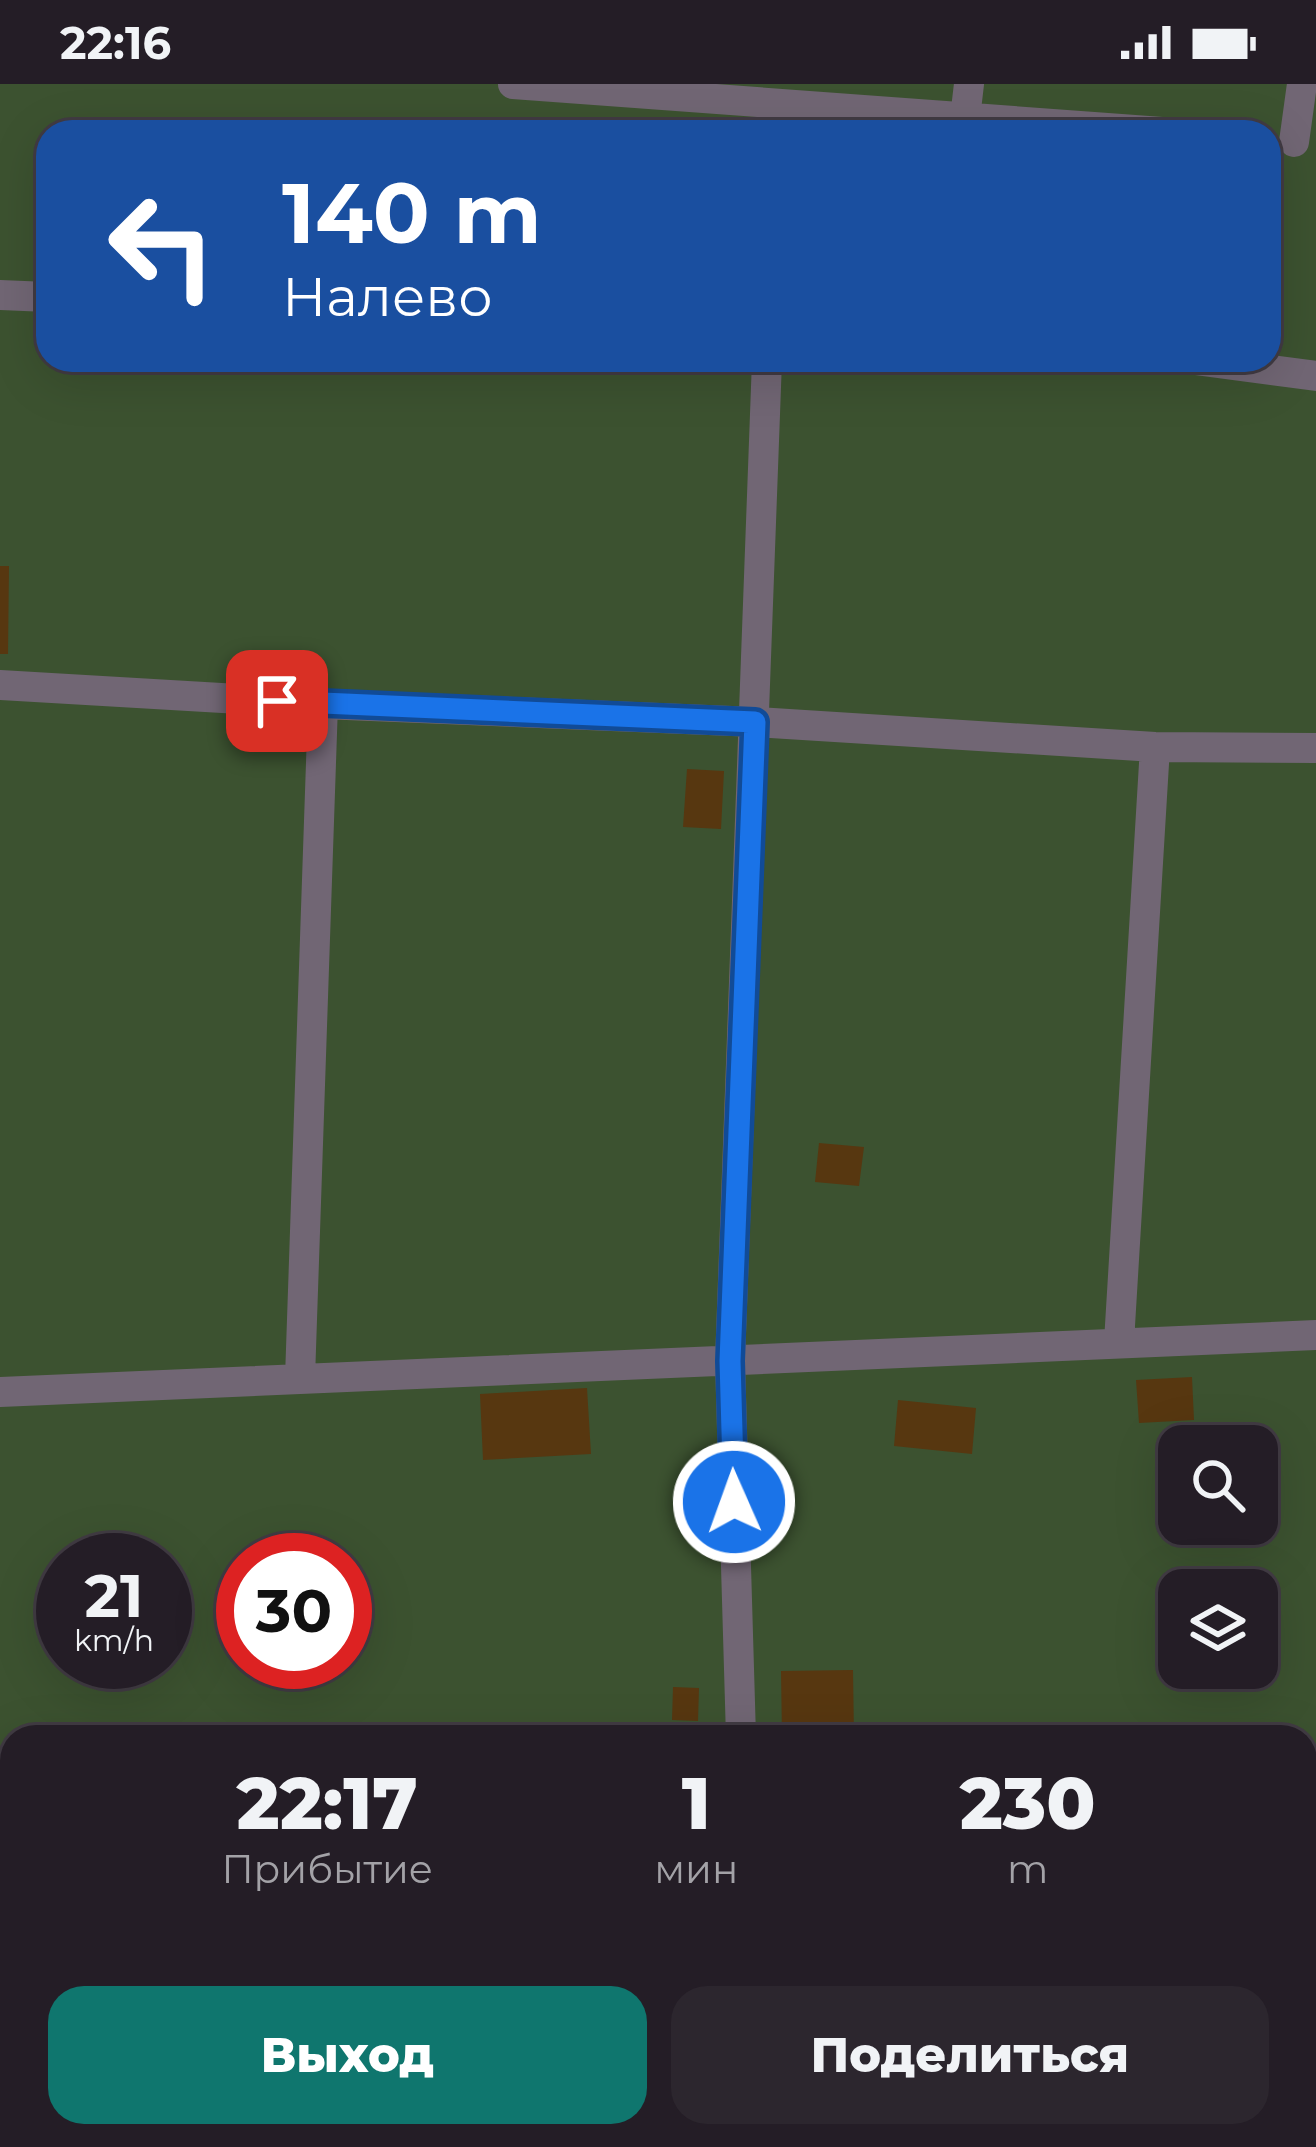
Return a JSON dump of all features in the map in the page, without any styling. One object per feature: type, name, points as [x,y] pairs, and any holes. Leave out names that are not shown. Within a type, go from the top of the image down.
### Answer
[{"type":"street","points":[[513,84],[993,120]]},
{"type":"street","points":[[965,118],[969,84]]},
{"type":"street","points":[[1293,142],[1302,84]]},
{"type":"street","points":[[0,295],[36,296]]},
{"type":"street","points":[[1281,371],[1316,376]]},
{"type":"street","points":[[741,1725],[730,1361],[766,372]]},
{"type":"street","points":[[0,685],[1155,747],[1316,748]]},
{"type":"street","points":[[300,1378],[323,704]]},
{"type":"street","points":[[1119,1342],[1155,747]]},
{"type":"street","points":[[0,1391],[1316,1335]]},
{"type":"green space","points":[[0,84],[1316,84],[1316,1725],[0,1725]]},
{"type":"building","points":[[0,566],[9,566],[8,654],[0,654]]},
{"type":"building","points":[[687,769],[724,771],[721,829],[683,827]]},
{"type":"building","points":[[819,1143],[864,1147],[859,1186],[815,1182]]},
{"type":"building","points":[[1192,1377],[1194,1420],[1139,1423],[1136,1380]]},
{"type":"building","points":[[587,1388],[591,1454],[483,1460],[480,1394]]},
{"type":"building","points":[[898,1400],[976,1408],[972,1454],[894,1446]]},
{"type":"building","points":[[853,1670],[854,1725],[782,1725],[781,1671]]},
{"type":"building","points":[[673,1687],[699,1688],[698,1721],[672,1720]]},
{"type":"route","points":[[277,701],[755,722],[730,1361],[734,1502]]}]
